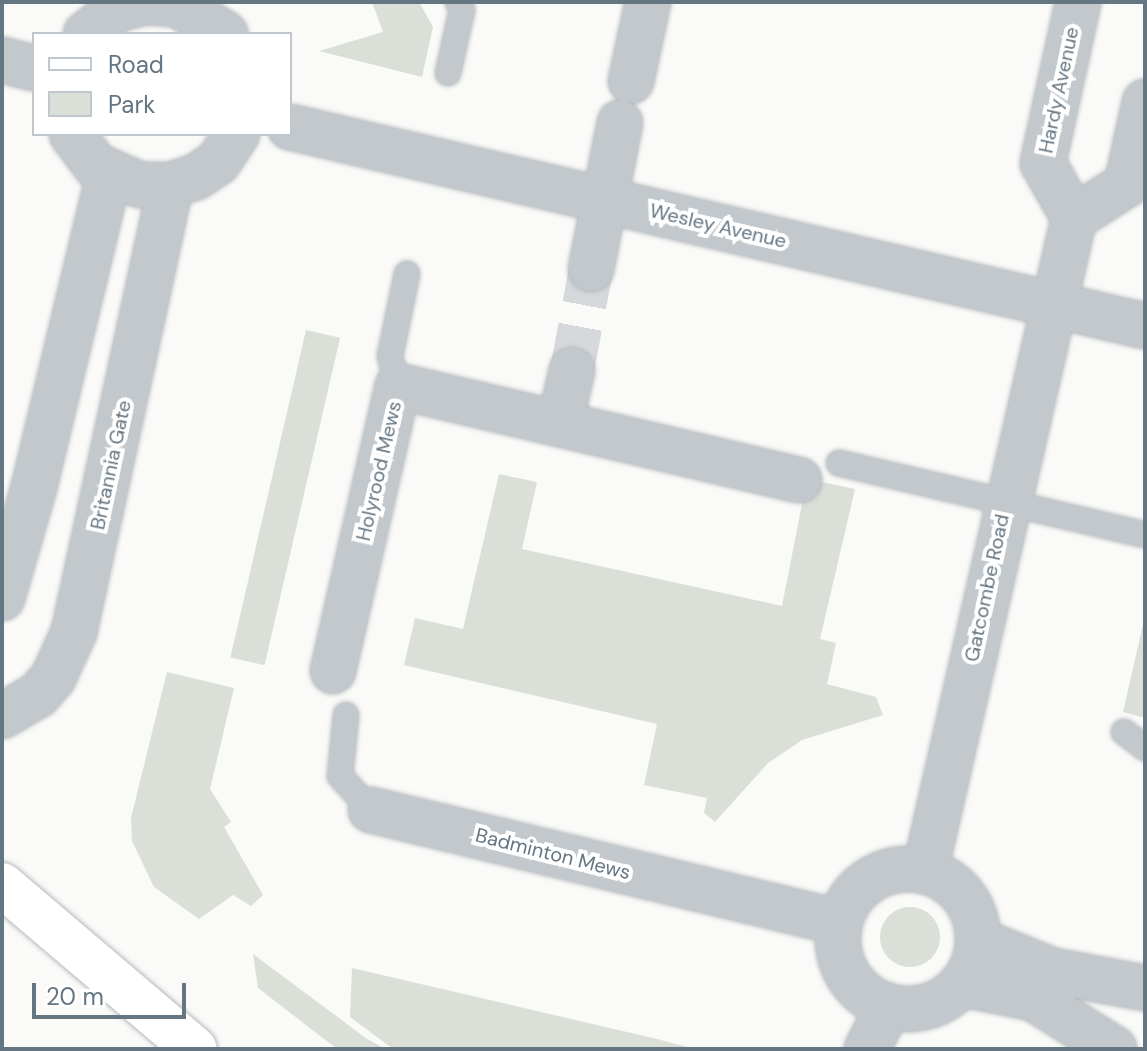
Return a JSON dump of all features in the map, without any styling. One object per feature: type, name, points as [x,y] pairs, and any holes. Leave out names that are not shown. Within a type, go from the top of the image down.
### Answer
[{"type":"main road","points":[[2,885],[195,1049]]},
{"type":"street","points":[[89,32],[118,9],[147,2],[177,3],[203,16],[223,32]]},
{"type":"street","points":[[631,81],[648,2]]},
{"type":"street","name":"Hardy Avenue","points":[[1074,218],[1043,163],[1078,2]]},
{"type":"street","points":[[2,60],[32,68]]},
{"type":"street","points":[[1052,305],[1074,218],[1127,184],[1145,102]]},
{"type":"street","points":[[591,269],[620,123]]},
{"type":"street","name":"Wesley Avenue","points":[[292,127],[1145,326]]},
{"type":"street","points":[[73,136],[83,153],[109,175],[140,185],[171,185],[218,162],[236,136]]},
{"type":"street","points":[[2,598],[34,487],[109,175]]},
{"type":"street","name":"Britannia Gate","points":[[2,716],[38,695],[53,678],[74,632],[171,185]]},
{"type":"street","name":"Gatcombe Road","points":[[925,871],[1052,305]]},
{"type":"street","points":[[560,423],[572,370]]},
{"type":"street","name":"Holyrood Mews","points":[[333,671],[398,386],[799,480]]},
{"type":"street","name":"Badminton Mews","points":[[371,810],[840,923]]},
{"type":"street","points":[[925,871],[947,880],[965,897],[976,918],[979,941],[962,984],[929,1006],[889,1006],[870,998],[848,974],[838,945],[840,923],[848,903],[881,874],[925,871]]},
{"type":"street","points":[[979,941],[1053,971],[1145,988]]},
{"type":"street","points":[[962,984],[1033,998],[1114,1049]]},
{"type":"street","points":[[867,1049],[889,1006]]},
{"type":"lane","points":[[448,73],[462,10],[458,2]]},
{"type":"lane","points":[[398,386],[390,356],[407,274]]},
{"type":"lane","points":[[839,463],[1145,535]]},
{"type":"lane","name":"Badminton Mews","points":[[346,715],[340,776],[371,810]]},
{"type":"lane","points":[[1124,732],[1145,748]]},
{"type":"green space","points":[[372,2],[419,2],[433,27],[422,77],[319,51],[383,32]]},
{"type":"green space","points":[[306,330],[340,338],[265,665],[230,657]]},
{"type":"green space","points":[[499,474],[537,482],[522,549],[782,606],[807,479],[855,489],[820,639],[836,643],[827,684],[876,697],[883,715],[802,740],[768,763],[715,822],[704,813],[707,798],[644,785],[657,724],[404,665],[415,618],[463,629]]},
{"type":"green space","points":[[1145,616],[1145,718],[1123,712]]},
{"type":"green space","points":[[167,672],[234,688],[210,789],[231,822],[224,827],[263,895],[251,906],[233,895],[199,919],[154,887],[132,841],[131,818]]},
{"type":"green space","points":[[910,907],[922,909],[931,916],[938,925],[938,949],[931,958],[922,965],[910,967],[898,965],[889,958],[882,949],[880,937],[882,925],[889,916],[898,909]]},
{"type":"green space","points":[[253,954],[367,1039],[386,1049],[337,1049],[258,988]]},
{"type":"green space","points":[[352,968],[695,1049],[393,1049],[350,1017]]},
{"type":"tunnel","points":[[572,370],[591,269]]}]
